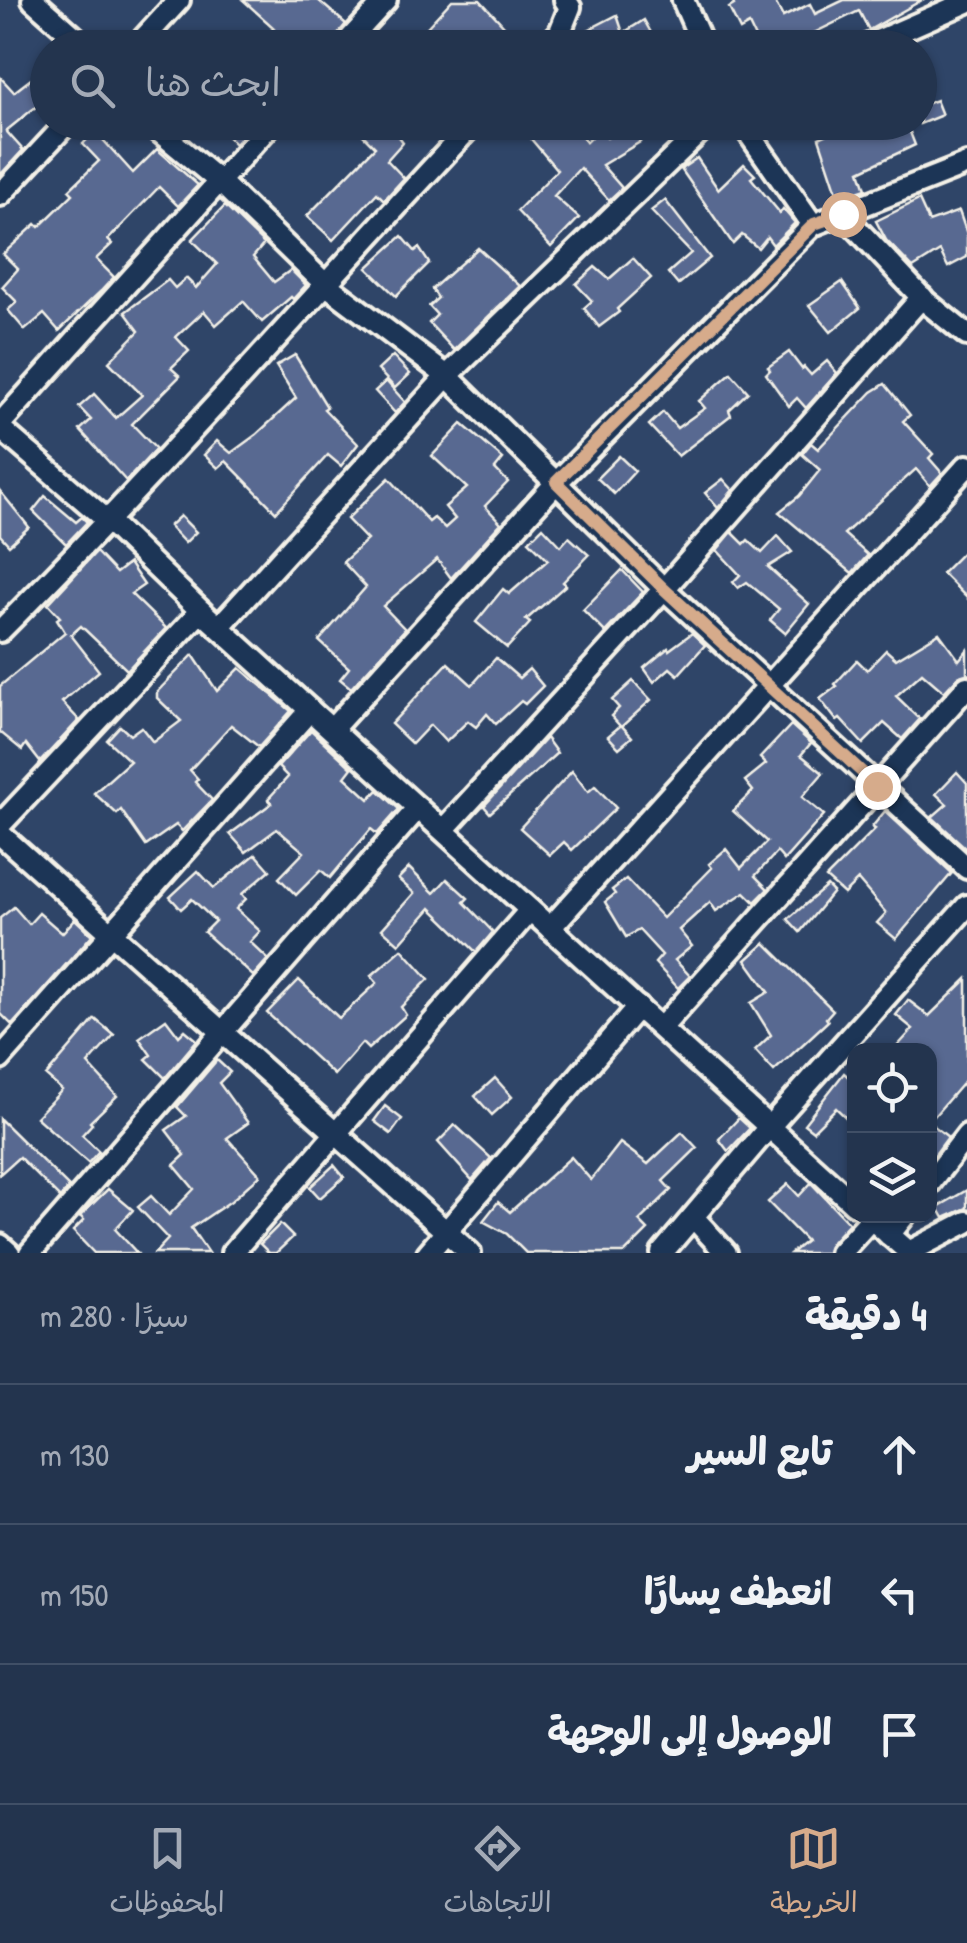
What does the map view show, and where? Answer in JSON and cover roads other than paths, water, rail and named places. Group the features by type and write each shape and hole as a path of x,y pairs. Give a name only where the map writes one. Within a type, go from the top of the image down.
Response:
{"street":[{"path":"33,0 67,30"},
{"path":"152,30 179,0"},
{"path":"358,30 386,0"},
{"path":"561,30 570,7 565,0"},
{"path":"684,0 696,30"},
{"path":"903,30 967,2"},
{"path":"0,194 51,140"},
{"path":"170,140 219,180 324,283 447,376 664,589 967,868"},
{"path":"256,140 0,426 847,1198"},
{"path":"0,631 109,522 459,140"},
{"path":"219,627 447,376 691,140"},
{"path":"754,140 814,224"},
{"path":"332,729 556,482 814,224 967,164"},
{"path":"843,214 922,297 967,335"},
{"path":"444,829 664,589 922,297"},
{"path":"550,928 967,466"},
{"path":"0,824 202,611"},
{"path":"661,1028 967,686"},
{"path":"0,1059 310,710"},
{"path":"30,1253 418,808"},
{"path":"0,834 470,1253"},
{"path":"662,1253 967,906"},
{"path":"232,1253 530,910"},
{"path":"428,1253 638,1008"},
{"path":"937,1174 967,1135"},
{"path":"693,1217 726,1253"},
{"path":"876,1223 909,1253 967,1222"},
{"path":"840,1253 865,1223"},
{"path":"889,1235 898,1223"},
{"path":"0,1244 10,1253"}]}
